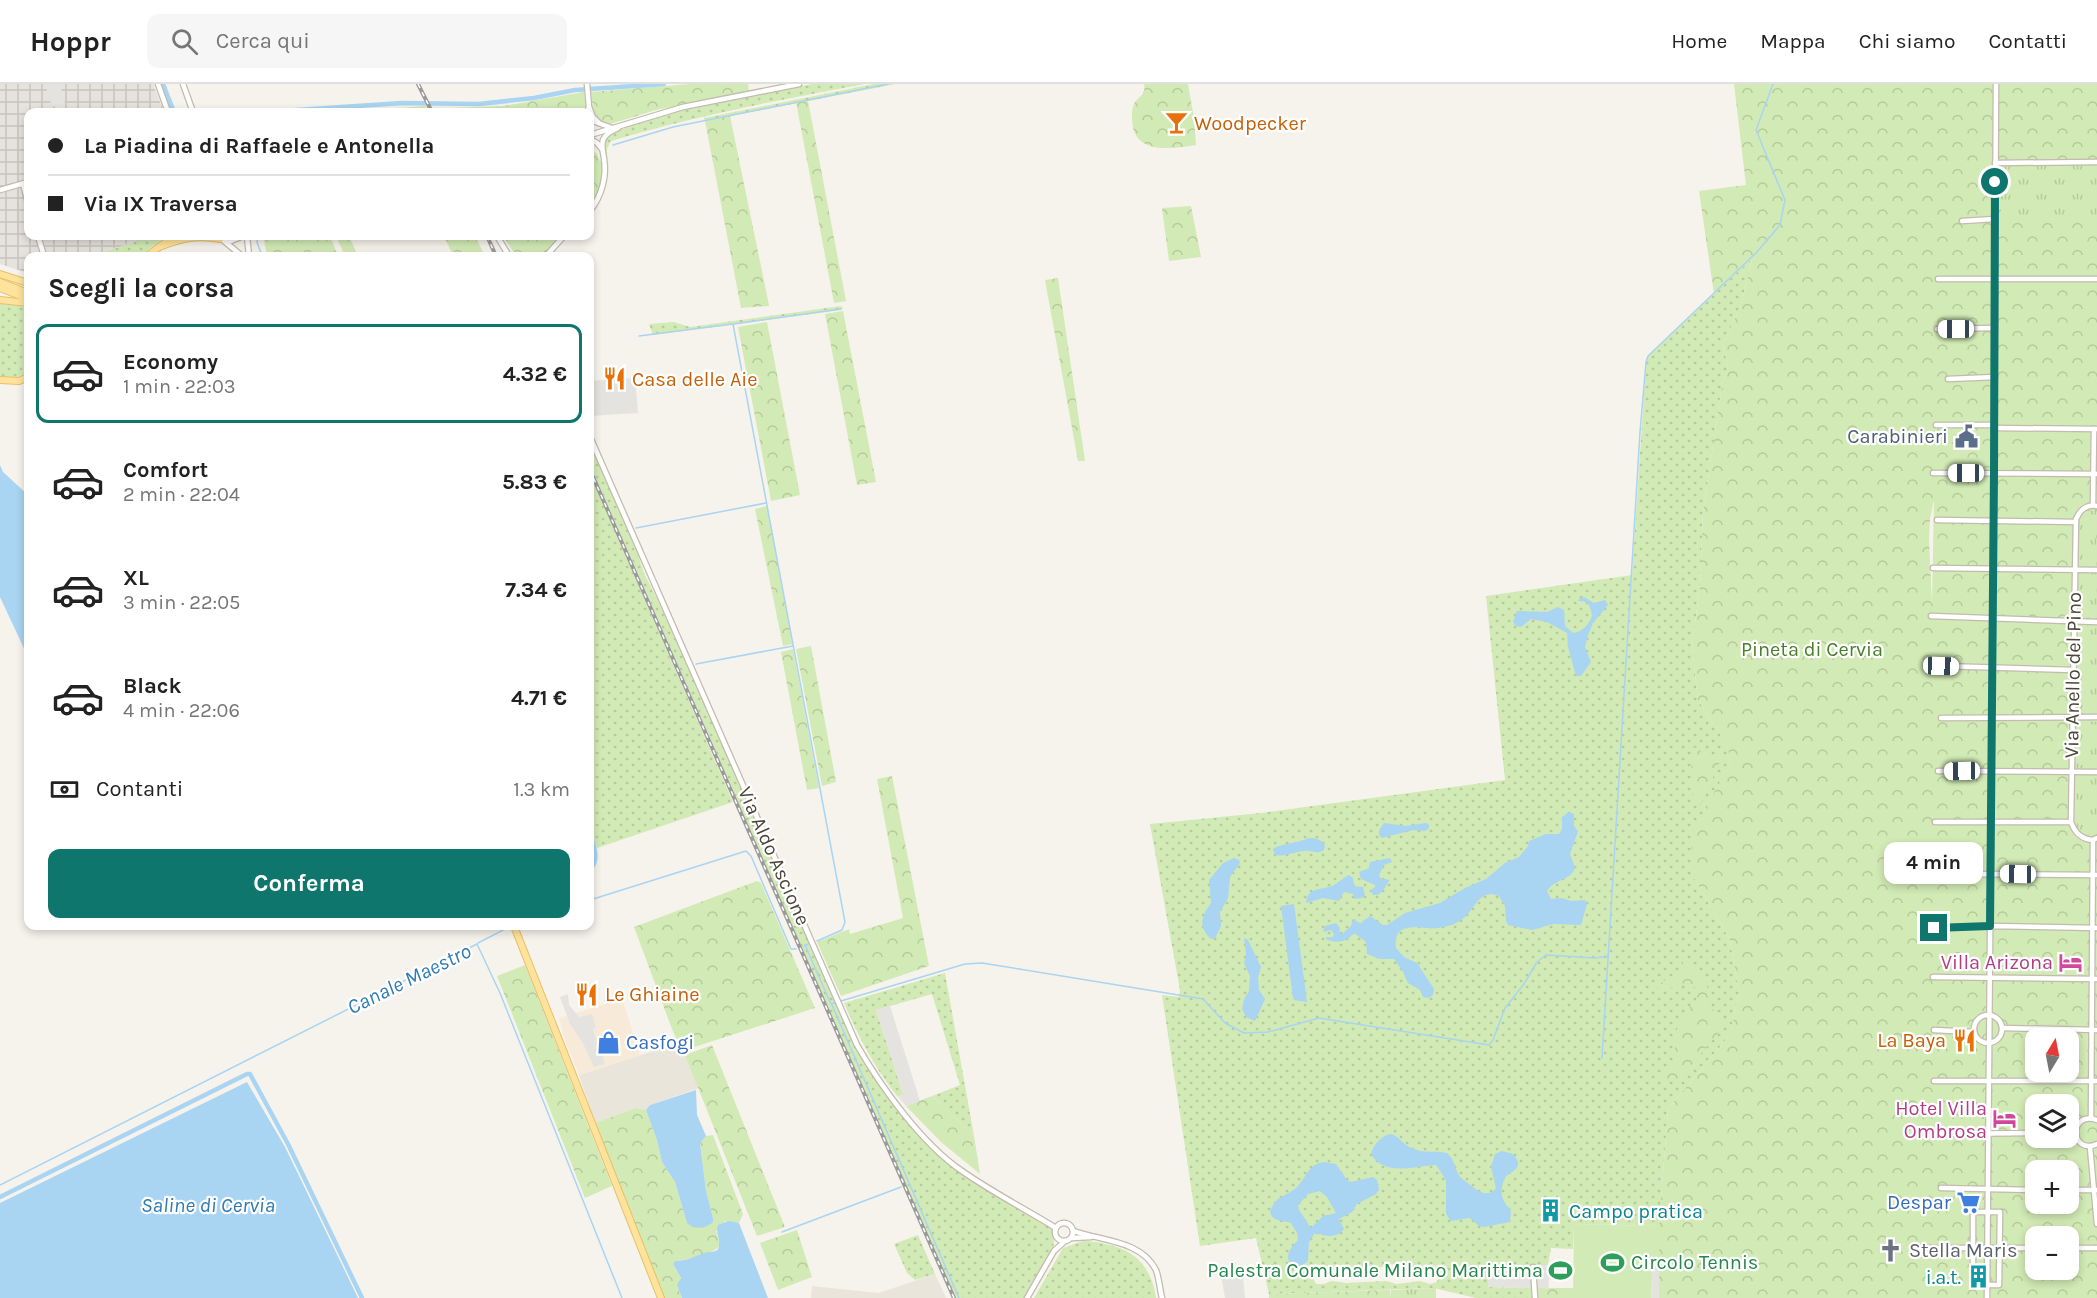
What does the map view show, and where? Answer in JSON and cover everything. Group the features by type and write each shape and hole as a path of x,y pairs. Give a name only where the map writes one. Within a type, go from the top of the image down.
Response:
{"main road":[{"path":"152,252 169,240"},
{"path":"159,247 178,240"},
{"path":"0,274 24,282"},
{"path":"0,282 24,291"},
{"path":"0,288 24,299"},
{"path":"0,300 24,301"},
{"path":"0,380 19,381 24,379"},
{"path":"516,930 661,1298"}],"street":[{"path":"158,84 167,108"},
{"path":"183,84 192,108"},
{"path":"587,84 589,108"},
{"path":"594,135 683,107 799,84"},
{"path":"1987,1298 1996,84"},
{"path":"594,118 599,123"},
{"path":"594,121 612,128"},
{"path":"594,204 601,193 604,181 602,142 606,135 628,123"},
{"path":"594,140 602,149"},
{"path":"1995,163 2097,162"},
{"path":"2,189 24,184"},
{"path":"1962,221 1995,219"},
{"path":"222,240 237,252"},
{"path":"550,252 560,240"},
{"path":"1938,279 2097,279"},
{"path":"1937,329 1995,328"},
{"path":"1948,379 1995,377"},
{"path":"1936,425 2095,429 2095,505 2082,510 2076,522 1937,520"},
{"name":"Via Aldo Ascione","path":"594,445 857,1046 871,1070 891,1099 960,1171 1056,1228"},
{"path":"1933,473 2095,474"},
{"name":"Via Anello del Pino","path":"2071,822 2076,522"},
{"path":"1933,568 2097,570"},
{"path":"1931,616 2097,622"},
{"path":"1941,666 2073,670"},
{"path":"1941,718 2097,717"},
{"path":"1938,771 2097,772"},
{"path":"1935,822 2071,822 2076,833 2082,838 2095,839 2094,979 2090,1030 2094,1081 2091,1118"},
{"path":"1930,876 2095,875"},
{"path":"1934,928 1990,926 2095,928"},
{"path":"1933,977 2094,979"},
{"path":"1989,1014 1997,1017 2003,1028 2000,1037 1989,1043 1979,1040 1974,1032 1977,1019 1989,1014"},
{"path":"2003,1028 2097,1030"},
{"path":"1934,1030 1974,1032"},
{"path":"1934,1081 2094,1081"},
{"path":"2079,1124 2086,1119 2097,1120"},
{"path":"1934,1134 2025,1133"},
{"path":"2079,1141 2081,1144 2095,1145 2097,1224"},
{"path":"1941,1188 2025,1190"},
{"path":"2079,1190 2095,1190"},
{"path":"1973,1212 1988,1212 2000,1212 2000,1285 1973,1285 1973,1212"},
{"name":"Via Aldo Ascione","path":"1036,1216 1050,1222 1060,1223"},
{"path":"1027,1298 1054,1251 1056,1228 1060,1223 1069,1224 1074,1231 1122,1243 1142,1254 1155,1270 1162,1298"},
{"path":"1071,1239 1074,1231"},
{"path":"1057,1237 1065,1241"},
{"path":"1054,1251 1065,1241 1071,1239 1099,1237"},
{"path":"1929,1248 2025,1248"},
{"path":"2079,1248 2097,1248"},
{"path":"1533,1267 1535,1298"}],"shaded area":[{"path":"0,84 153,84 162,108 24,108 24,240 141,240 103,252 24,252 24,272 0,264"},
{"path":"45,84 60,84 65,104 52,107"},
{"path":"635,378 638,413 594,416 594,381"},
{"path":"568,994 569,1005 579,1017 592,1014 596,1028 593,1029 594,1033 605,1064 594,1067 583,1043 570,1024 560,997"},
{"path":"622,999 640,1055 579,1075 559,1018"},
{"path":"890,1006 920,1101 906,1106 898,1097 903,1094 876,1010"},
{"path":"678,1043 688,1060 699,1088 650,1105 646,1110 636,1108 595,1123 579,1075"},
{"path":"1653,1259 1659,1259 1659,1298 1651,1298"},
{"path":"1531,1265 1531,1288 1488,1287 1488,1266"},
{"path":"1536,1265 1548,1265 1549,1289 1537,1288"},
{"path":"1242,1266 1245,1298 1225,1298 1220,1269"},
{"path":"935,1274 946,1298 811,1298 812,1286 879,1293"}],"green space":[{"path":"690,84 748,84 749,92 656,110 607,125 594,116 591,92"},
{"path":"812,84 865,84 737,109 642,132 611,141 607,149 607,158 604,144 607,136 637,123 680,111"},
{"path":"874,84 896,84 705,121 704,118"},
{"path":"1144,84 1188,84 1196,145 1159,148 1150,146 1137,137 1133,128 1132,109 1143,93"},
{"name":"Pineta di Cervia","path":"1734,84 2097,84 2097,1298 1659,1298 1659,1226 1668,1109 1730,1035 1739,993 1730,940 1694,878 1691,836 1730,763 1728,749 1721,735 1698,700 1692,647 1700,585 1703,512 1722,385 1728,367 1723,345 1741,305 1752,259 1714,294 1699,191 1746,185","holes":["1934,500 1932,606 1929,539"]},
{"path":"584,92 586,108 448,108 503,106"},
{"path":"808,101 846,301 834,303 796,102"},
{"path":"426,106 427,108 401,108"},
{"path":"730,116 769,306 741,308 705,121"},
{"path":"594,152 600,161 602,160 602,173 594,201"},
{"path":"2001,165 2097,165 2097,222 2001,219"},
{"path":"1191,206 1201,257 1169,261 1162,208"},
{"path":"141,240 161,240 145,252 103,252"},
{"path":"264,240 332,240 336,252 266,252"},
{"path":"338,240 351,240 356,252 343,252"},
{"path":"446,240 477,240 483,252 451,252"},
{"path":"506,240 557,240 547,252 513,252"},
{"path":"1752,258 1741,305 1723,345 1728,367 1722,385 1703,512 1700,585 1692,647 1698,700 1721,735 1728,749 1730,763 1694,878 1730,940 1739,993 1730,1035 1668,1109 1659,1226 1574,1224 1573,1249 1551,1248 1548,1265 1488,1266 1488,1287 1531,1288 1533,1298 1476,1298 1433,1288 1269,1294 1256,1238 1200,1246 1162,995 1179,997 1180,990 1150,824 1261,813 1505,780 1486,596 1632,575 1648,356","holes":["1399,1263 1420,1270 1433,1270 1439,1276 1437,1282 1430,1284 1420,1281 1396,1284 1386,1281 1346,1283 1332,1281 1316,1284 1310,1267 1315,1264 1328,1267 1333,1275 1338,1276 1348,1266 1364,1271"]},
{"path":"1058,278 1085,461 1078,461 1045,280"},
{"path":"7,303 24,307 24,374 14,378 0,376 0,304"},
{"path":"841,306 843,308 841,310 653,335 649,324 674,322 690,327"},
{"path":"843,311 876,482 857,485 825,314"},
{"path":"767,322 800,495 771,501 738,327"},
{"path":"594,453 644,573 778,871 796,918 849,1032 866,1063 885,1093 932,1148 972,1180 1048,1225 1052,1230 1053,1248 1024,1298 956,1298 594,474"},
{"path":"594,483 733,802 597,848 594,839"},
{"path":"767,506 793,644 783,646 755,509"},
{"path":"2096,509 2097,618 2077,617 2079,521 2085,512"},
{"path":"2076,624 2097,624 2097,714 2077,713"},
{"path":"811,646 836,782 822,786 796,649"},
{"path":"793,649 819,788 807,790 781,652"},
{"path":"2076,721 2097,722 2097,769 2075,768"},
{"path":"1695,747 1709,757 1723,755 1701,804 1697,806 1691,786"},
{"path":"2073,774 2097,775 2097,834 2085,835 2075,823 2072,807"},
{"path":"892,776 929,966 841,996 817,942 849,929 850,934 903,918 877,779"},
{"path":"757,881 761,883 815,1008 682,1051 634,927"},
{"path":"1683,957 1690,959 1707,986 1710,1005 1723,1027 1681,1078 1665,1083 1662,1077 1673,1065 1681,1015 1696,1002 1697,991 1693,985 1681,983 1662,992 1657,986 1683,968"},
{"path":"525,965 612,1186 585,1198 497,976"},
{"path":"945,973 974,1136 932,1096 960,1085 932,994 876,1010 903,1094 898,1097 868,1052 844,1003"},
{"path":"712,1045 785,1227 757,1236 685,1055"},
{"path":"932,1096 974,1136 980,1174 941,1142 906,1106"},
{"path":"636,1108 646,1110 662,1162 675,1182 687,1223 713,1218 706,1191 700,1143 706,1136 713,1135 743,1214 739,1223 725,1221 716,1231 719,1246 713,1251 675,1261 673,1264 681,1279 677,1285 682,1298 664,1298 595,1123"},
{"path":"1909,1194 1929,1194 1929,1222 1909,1222"},
{"name":"Circolo Tennis","path":"1574,1224 1659,1226 1659,1259 1653,1259 1651,1298 1573,1298"},
{"path":"797,1230 812,1277 778,1290 760,1243"},
{"path":"918,1235 935,1274 915,1280 907,1273 894,1244"},
{"path":"1083,1241 1110,1245 1132,1254 1148,1272 1156,1298 1034,1298 1063,1248"},
{"path":"1436,1288 1436,1298 1391,1298 1391,1290"},
{"path":"1537,1288 1573,1288 1573,1298 1537,1298"},
{"path":"1390,1290 1391,1298 1269,1298 1269,1294"}],"water":[{"path":"0,465 3,472 24,491 24,648 0,597"},
{"path":"1584,597 1594,603 1605,600 1608,605 1593,623 1588,635 1585,647 1591,662 1581,676 1576,676 1568,647 1567,633 1547,622 1531,619 1521,627 1516,626 1513,622 1517,611 1547,612 1558,607 1564,610 1565,626 1573,633 1580,631 1592,616 1588,604 1578,601"},
{"path":"1569,812 1574,814 1574,826 1578,831 1570,854 1575,868 1570,875 1547,891 1551,899 1585,900 1587,904 1581,925 1553,924 1532,930 1508,925 1505,906 1499,896 1491,894 1481,898 1463,919 1446,927 1405,929 1397,935 1396,948 1404,957 1417,963 1434,989 1433,995 1429,998 1423,997 1420,990 1408,983 1394,959 1380,959 1367,954 1366,942 1354,933 1341,941 1326,939 1326,937 1333,937 1334,934 1331,930 1323,932 1325,926 1336,923 1340,928 1339,933 1342,934 1351,926 1353,919 1361,923 1370,916 1383,925 1387,925 1405,913 1440,903 1486,879 1505,863 1519,857 1528,846 1529,841 1546,834 1559,834 1562,829 1562,817"},
{"path":"1384,823 1406,826 1426,823 1429,828 1425,831 1413,830 1382,838 1379,830"},
{"path":"1309,838 1320,840 1325,846 1324,850 1275,855 1273,849 1276,847"},
{"path":"594,839 598,856 594,867"},
{"path":"1234,858 1240,863 1230,877 1228,898 1220,912 1221,926 1215,938 1211,939 1204,930 1202,921 1211,903 1209,880 1223,863"},
{"path":"1390,858 1392,862 1384,865 1379,875 1380,878 1390,880 1382,892 1373,895 1371,890 1375,885 1361,879 1359,872 1369,868 1370,862"},
{"path":"1349,875 1353,878 1354,886 1363,887 1365,895 1362,898 1354,899 1353,894 1344,892 1339,901 1323,898 1306,903 1309,894 1315,890 1332,886"},
{"path":"1294,904 1307,1002 1293,998 1281,906"},
{"path":"1244,938 1248,940 1261,967 1258,978 1259,990 1265,999 1255,1021 1246,1017 1242,1009 1249,991 1250,976 1244,963 1246,955"},
{"name":"Saline di Cervia","path":"247,1082 285,1147 358,1298 0,1298 0,1203"},
{"path":"696,1090 697,1115 706,1136 700,1143 706,1191 713,1218 713,1222 700,1228 687,1223 675,1182 662,1162 646,1110 650,1105"},
{"path":"1391,1134 1416,1150 1447,1153 1452,1158 1461,1178 1483,1193 1490,1193 1496,1188 1491,1167 1495,1154 1502,1151 1513,1154 1518,1162 1517,1168 1506,1176 1502,1185 1503,1198 1511,1210 1510,1222 1484,1227 1479,1226 1470,1218 1450,1221 1446,1213 1446,1180 1436,1165 1392,1168 1384,1166 1371,1154 1378,1141"},
{"path":"1319,1163 1336,1164 1351,1182 1373,1177 1377,1180 1379,1190 1357,1204 1352,1212 1339,1219 1344,1229 1341,1232 1331,1236 1315,1233 1309,1242 1308,1261 1297,1267 1290,1264 1288,1257 1298,1240 1297,1233 1291,1223 1276,1219 1270,1212 1278,1199 1297,1187 1311,1168","holes":["1320,1191 1327,1197 1336,1213 1323,1216 1311,1228 1298,1205 1308,1194"]},
{"path":"728,1221 739,1223 768,1298 682,1298 677,1285 681,1278 673,1264 675,1261 687,1260 717,1250 719,1248 718,1225"}],"waterway":[{"path":"163,84 172,108"},
{"path":"327,108 402,103 479,104 534,98 575,90 664,84"},
{"path":"613,145 673,127 888,84"},
{"path":"1602,1058 1646,362 1648,356 1756,253 1780,225 1785,200 1756,130 1773,84"},
{"path":"257,240 261,252"},
{"path":"734,324 841,309"},
{"path":"639,336 733,324 845,922 842,930 817,941"},
{"path":"636,528 766,503"},
{"path":"696,664 793,646"},
{"path":"594,899 746,851 751,856 791,949 796,949"},
{"path":"478,943 503,930"},
{"name":"Canale Maestro","path":"0,1185 477,944 500,993 622,1298"},
{"path":"804,946 808,944"},
{"path":"805,945 831,1004 965,964 982,963 1203,999 1225,1023 1244,1033 1268,1032 1319,1018 1489,1045 1505,1008 1524,984 1537,962 1546,955 1595,958 1608,956"},
{"path":"832,1005 959,1298"},
{"path":"0,1197 250,1074 288,1144 362,1298"},
{"path":"782,1232 901,1187"}],"railway":[{"path":"418,84 430,108"},
{"path":"489,240 494,252"},
{"path":"594,479 954,1298"}],"place":[{"name":"Woodpecker","path":"1176,123"},
{"name":"Casa delle Aie","path":"614,379"},
{"name":"Carabinieri","path":"1966,436"},
{"name":"Villa Arizona","path":"2071,962"},
{"name":"Le Ghiaine","path":"587,994"},
{"name":"La Baya","path":"1964,1040"},
{"name":"Casfogi","path":"608,1042"},
{"name":"Hotel Villa Ombrosa","path":"2005,1119"},
{"name":"Despar","path":"1969,1202"},
{"name":"Campo pratica","path":"1551,1211"},
{"name":"Stella Maris","path":"1891,1250"},
{"name":"Circolo Tennis","path":"1613,1262"},
{"name":"Palestra Comunale Milano Marittima","path":"1561,1270"},
{"name":"i.a.t.","path":"1979,1277"}],"route":[{"path":"1934,928 1990,926 1995,182"}]}
